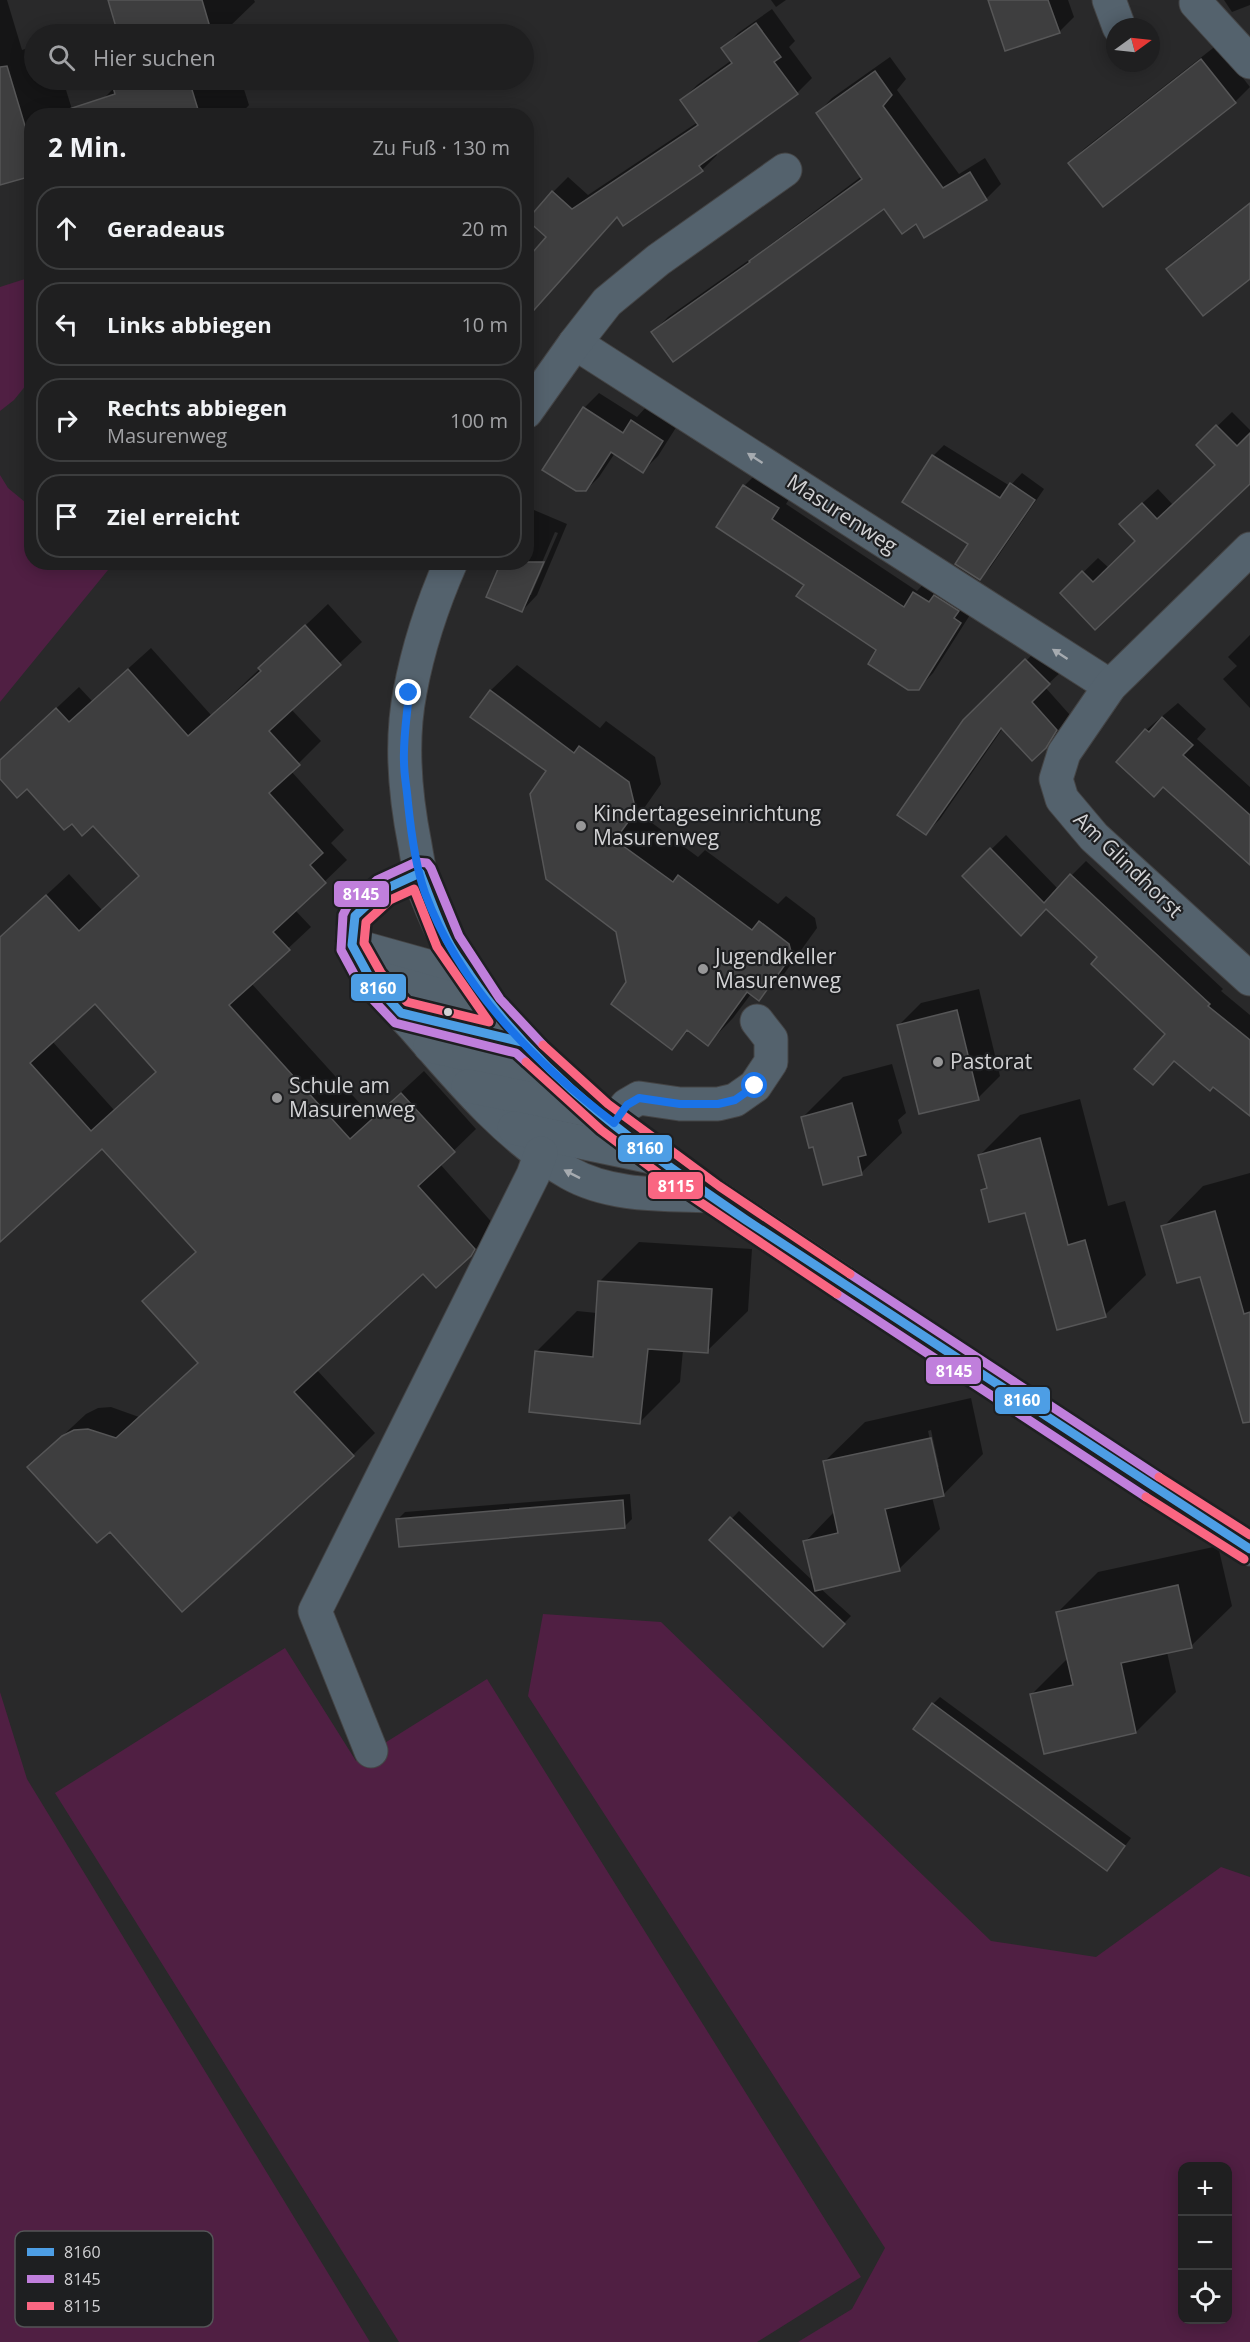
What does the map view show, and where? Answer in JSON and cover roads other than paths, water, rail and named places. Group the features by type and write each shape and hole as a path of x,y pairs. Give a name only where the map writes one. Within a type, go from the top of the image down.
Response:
{"street":[{"path":"1108,0 1115,18"},
{"path":"1197,3 1250,62"},
{"path":"534,401 607,302 658,260 785,170"},
{"name":"Masurenweg","path":"575,343 1110,686"},
{"name":"Am Glindhorst","path":"1250,549 1110,686 1064,753 1056,779 1062,799 1094,837 1250,979"},
{"path":"448,570 423,640 409,693 404,761 410,819 425,892 444,936 493,1010 555,1074 660,1159 712,1196 1062,1428 1250,1549"},
{"path":"420,873 383,890 356,916 352,945 368,975 430,1046 504,1125 569,1174 597,1185 628,1192 712,1196"},
{"path":"352,945 470,978"},
{"path":"368,975 493,1010"},
{"path":"401,1013 522,1042"},
{"path":"468,1086 607,1118 639,1098 680,1104 718,1104 735,1100 755,1086 771,1062 771,1039 757,1021"},
{"path":"430,1046 555,1074"},
{"path":"504,1125 660,1159"},
{"path":"371,1751 315,1611 522,1197 541,1153"}],"place":[{"name":"Kindertageseinrichtung Masurenweg","path":"581,826"},
{"name":"Jugendkeller Masurenweg","path":"703,969"},
{"name":"Pastorat","path":"938,1062"},
{"name":"Schule am Masurenweg","path":"277,1098"}]}
